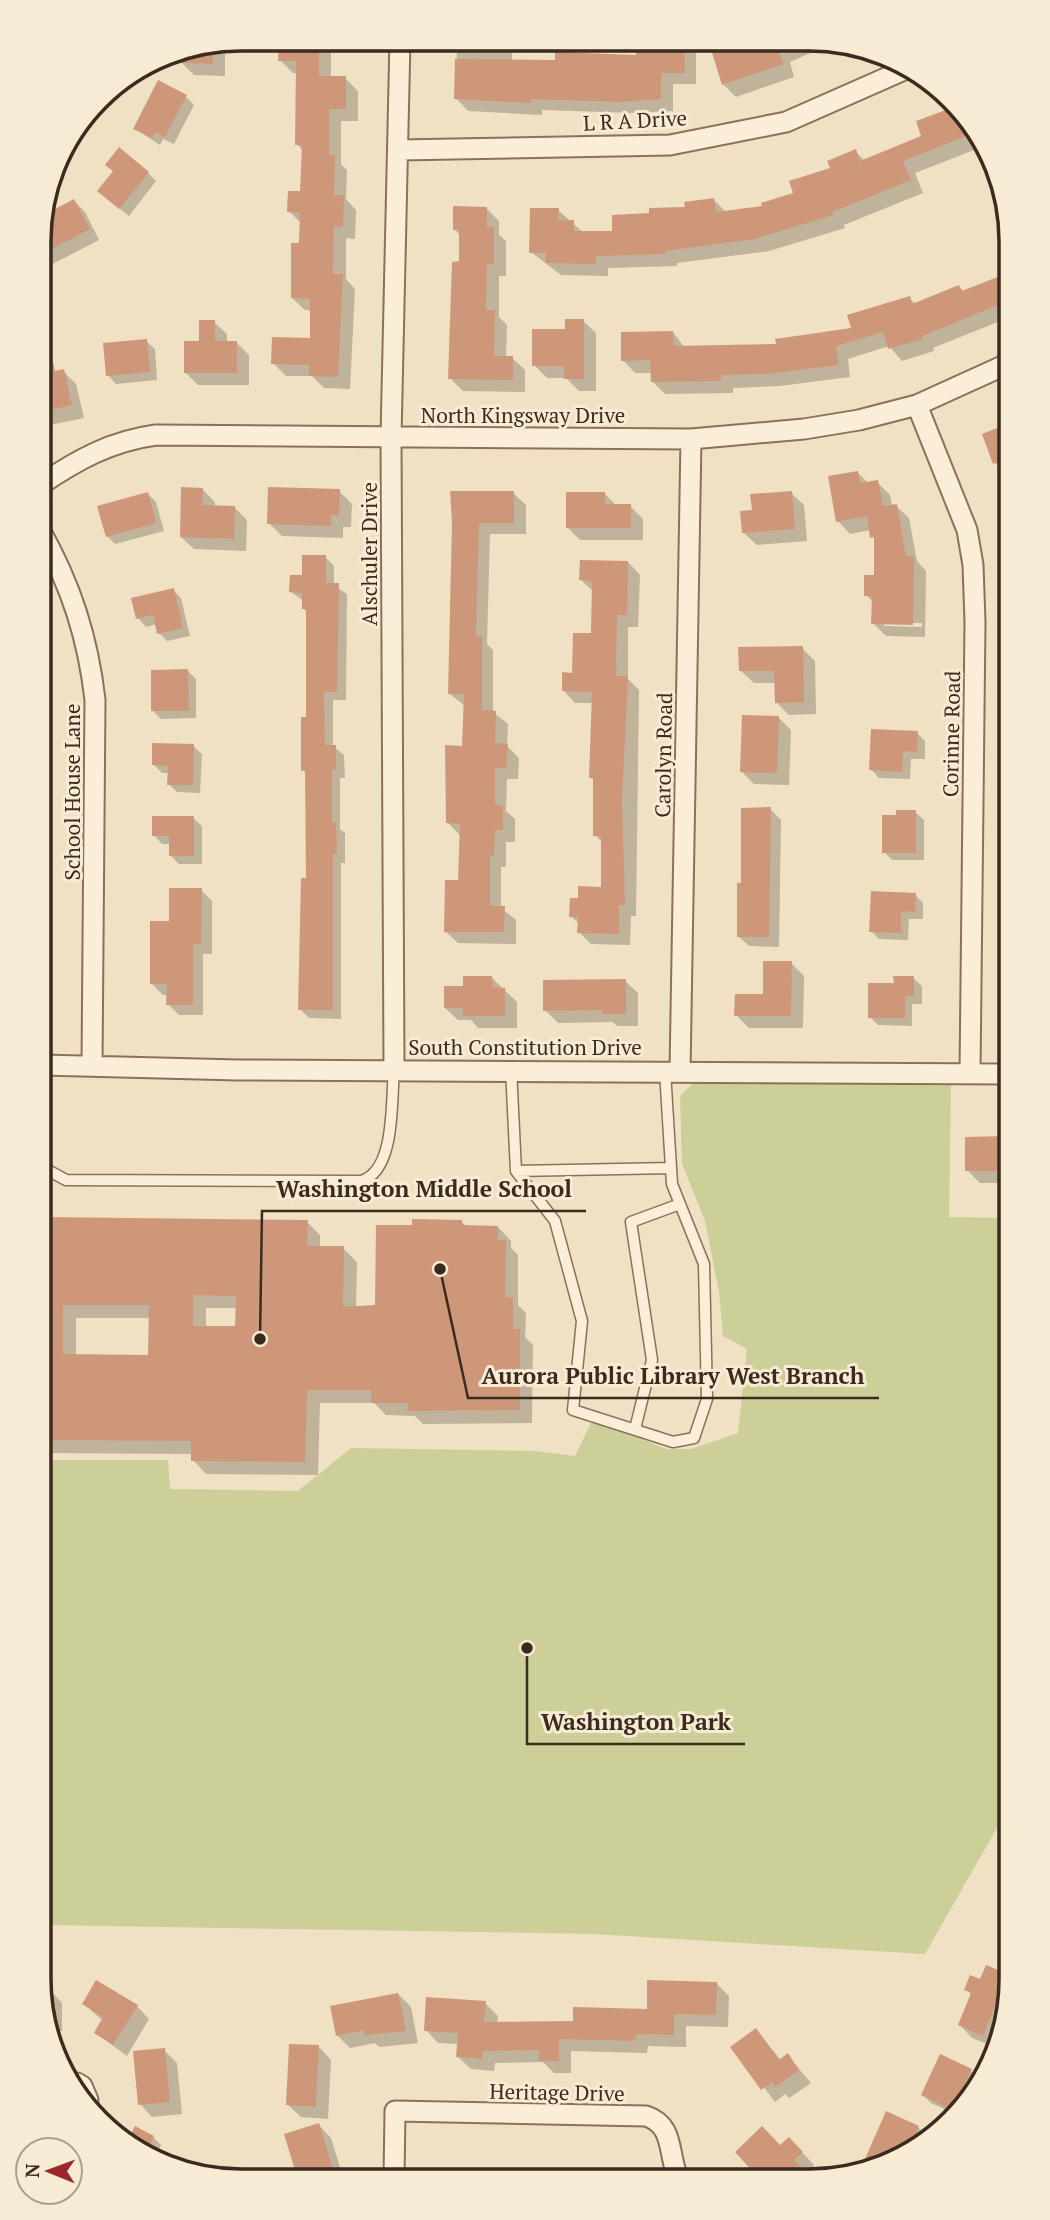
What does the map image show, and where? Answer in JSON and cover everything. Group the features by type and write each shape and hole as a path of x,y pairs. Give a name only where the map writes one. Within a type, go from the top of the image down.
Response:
{"street":[{"name":"Alschuler Drive","path":"394,1069 391,437 400,51"},
{"name":"L R A Drive","path":"399,150 670,145 786,122 898,73"},
{"name":"North Kingsway Drive","path":"51,477 79,458 138,438 176,434 691,439 804,429 859,420 917,405 999,368"},
{"name":"Corinne Road","path":"917,405 967,530 973,565 975,622 970,1073"},
{"name":"Carolyn Road","path":"673,1071 691,439"},
{"name":"School House Lane","path":"51,553 77,609 90,661 95,700 92,1065"},
{"name":"South Constitution Drive","path":"51,1065 999,1074"},
{"name":"Heritage Drive","path":"394,2169 395,2112 646,2116 661,2123 668,2132 676,2169"}],"lane":[{"path":"51,1172 66,1180 342,1184 361,1181 371,1178 381,1168 386,1155 394,1069"},
{"path":"511,1069 516,1171 555,1221 582,1321 573,1410 673,1442 694,1437 707,1399 704,1264 672,1184 673,1071"},
{"path":"516,1171 671,1168"},
{"path":"635,1429 652,1360 631,1222 680,1204"}],"green space":[{"path":"695,1081 951,1084 949,1217 999,1218 999,1824 925,1954 594,1934 51,1925 51,1460 168,1460 170,1489 298,1491 351,1448 535,1451 575,1456 593,1419 666,1449 691,1449 738,1433 747,1349 723,1336 719,1292 705,1221 682,1164 680,1096"}],"building":[{"path":"278,51 319,51 319,76 346,76 346,109 329,109 329,155 335,155 334,195 344,195 343,227 334,226 333,274 343,274 338,377 309,376 309,365 271,364 272,337 310,338 310,299 291,298 291,243 299,243 300,213 287,212 288,191 300,191 302,145 295,145 296,61 278,61"},
{"path":"636,51 684,51 685,73 661,73 661,99 620,102 531,99 531,103 454,99 455,59 555,60 555,52 636,55"},
{"path":"712,51 779,51 783,64 722,85"},
{"path":"213,53 213,64 175,63"},
{"path":"158,80 187,95 165,137 155,132 152,138 133,129"},
{"path":"947,110 967,135 903,161 911,180 832,212 833,215 755,239 665,251 665,254 596,256 596,264 546,263 546,253 529,253 530,208 559,208 558,220 574,220 574,231 612,231 612,215 649,213 649,208 685,207 684,202 714,198 716,212 762,206 761,203 793,193 789,181 830,168 827,161 856,149 860,161 921,136 916,121"},
{"path":"119,147 149,172 119,209 97,191 113,171 105,165"},
{"path":"74,199 90,229 51,249 53,210"},
{"path":"453,206 487,207 487,227 494,227 494,264 487,264 486,310 495,310 494,356 513,356 513,380 448,379 452,262 459,261 459,230 453,230"},
{"path":"999,276 999,304 922,336 923,339 888,349 883,332 836,346 839,365 766,374 721,375 721,381 651,382 650,360 621,361 621,332 673,331 674,346 776,344 775,339 851,328 847,315 910,296 912,304 959,285 962,291"},
{"path":"565,319 584,319 584,379 564,379 564,366 532,366 532,329 565,329"},
{"path":"199,320 215,320 215,341 237,341 237,373 184,373 184,341 199,341"},
{"path":"147,339 150,372 106,376 103,343"},
{"path":"51,353 55,371 64,369 72,405 51,410"},
{"path":"999,427 999,462 993,464 982,434"},
{"path":"858,471 860,483 878,480 883,506 897,504 906,556 914,556 913,625 871,624 872,596 864,596 864,575 874,575 874,537 870,538 867,516 836,522 828,476"},
{"path":"181,487 203,488 202,505 235,506 234,539 180,537"},
{"path":"268,487 340,489 339,515 331,515 331,526 267,524"},
{"path":"450,491 514,491 514,523 479,523 476,636 482,636 482,710 496,711 495,743 508,744 506,768 495,768 495,805 503,806 503,830 495,830 494,856 490,856 490,906 505,906 504,932 444,932 445,880 458,880 460,824 446,823 445,745 462,746 464,694 448,694 452,523"},
{"path":"792,491 795,529 742,533 740,511 752,510 750,494"},
{"path":"148,492 156,523 106,537 97,506"},
{"path":"566,492 605,492 605,504 631,504 631,528 566,528"},
{"path":"302,555 326,555 326,583 339,583 337,692 324,692 325,745 336,745 336,770 332,770 332,822 336,822 337,854 333,854 333,1010 298,1010 301,878 306,878 305,770 301,771 301,717 306,717 306,609 302,609 302,593 289,592 290,575 302,575"},
{"path":"580,560 628,561 627,615 617,615 616,676 628,676 622,800 625,905 619,905 619,934 577,933 578,917 569,917 570,898 578,898 578,886 601,887 601,836 593,836 593,778 589,778 592,692 562,691 562,672 572,673 573,633 591,633 592,581 579,580"},
{"path":"174,588 183,628 157,634 153,615 136,619 131,598"},
{"path":"803,646 804,702 775,703 774,671 739,671 738,647"},
{"path":"188,669 189,711 151,711 151,670"},
{"path":"742,715 779,716 777,773 740,772"},
{"path":"871,729 918,731 917,752 903,751 902,772 869,770"},
{"path":"152,743 194,744 193,785 167,785 168,766 152,765"},
{"path":"771,807 769,937 737,937 737,883 741,883 741,808"},
{"path":"896,810 916,810 916,853 882,853 882,815 896,815"},
{"path":"152,816 194,816 194,856 169,856 169,836 152,836"},
{"path":"169,888 202,888 201,944 193,944 193,1005 166,1005 167,984 150,984 150,921 169,921"},
{"path":"871,891 916,893 915,912 901,911 901,933 869,932"},
{"path":"763,961 792,961 791,1016 734,1016 735,994 763,994"},
{"path":"463,976 492,976 493,987 505,988 505,1016 463,1016 463,1008 444,1008 444,986 463,986"},
{"path":"893,976 914,976 914,996 905,996 905,1018 868,1018 868,983 894,983"},
{"path":"626,979 626,1014 602,1014 602,1010 543,1011 543,980"},
{"path":"999,1136 999,1171 965,1171 965,1137"},
{"path":"51,1217 308,1220 307,1246 344,1246 343,1307 375,1305 376,1225 412,1225 412,1219 462,1220 462,1225 498,1226 498,1240 506,1240 505,1297 513,1298 513,1329 520,1329 520,1410 408,1411 408,1403 371,1403 371,1390 307,1390 305,1462 191,1461 191,1441 51,1440","holes":["193,1295 236,1296 235,1326 193,1326","63,1305 149,1305 148,1355 63,1354"]},
{"path":"986,1965 999,1970 999,1997 983,2036 958,2025 971,1993 964,1990 970,1975 980,1979"},
{"path":"96,1980 138,2005 113,2045 94,2033 103,2017 82,2004"},
{"path":"647,1980 717,1982 716,2015 674,2014 674,2035 636,2034 635,2041 559,2039 559,2061 539,2061 539,2050 483,2051 482,2059 456,2057 458,2033 424,2031 426,1997 486,2001 484,2022 573,2021 573,2007 647,2009"},
{"path":"398,1993 406,2031 365,2035 364,2030 336,2036 330,2006"},
{"path":"756,2028 779,2060 788,2053 799,2070 775,2087 772,2082 761,2090 730,2047"},
{"path":"289,2044 319,2045 316,2107 286,2105"},
{"path":"165,2048 170,2102 138,2105 133,2051"},
{"path":"940,2054 972,2069 959,2096 949,2108 921,2095"},
{"path":"886,2111 919,2126 915,2137 893,2150 864,2161"},
{"path":"319,2123 333,2169 295,2169 284,2134"},
{"path":"135,2126 154,2136 150,2146 131,2134"},
{"path":"762,2126 780,2145 789,2137 803,2152 794,2160 802,2169 751,2169 735,2152"}],"place":[{"name":"Aurora Public Library West Branch","path":"440,1269"},
{"name":"Washington Middle School","path":"260,1339"},
{"name":"Washington Park","path":"527,1648"}]}
